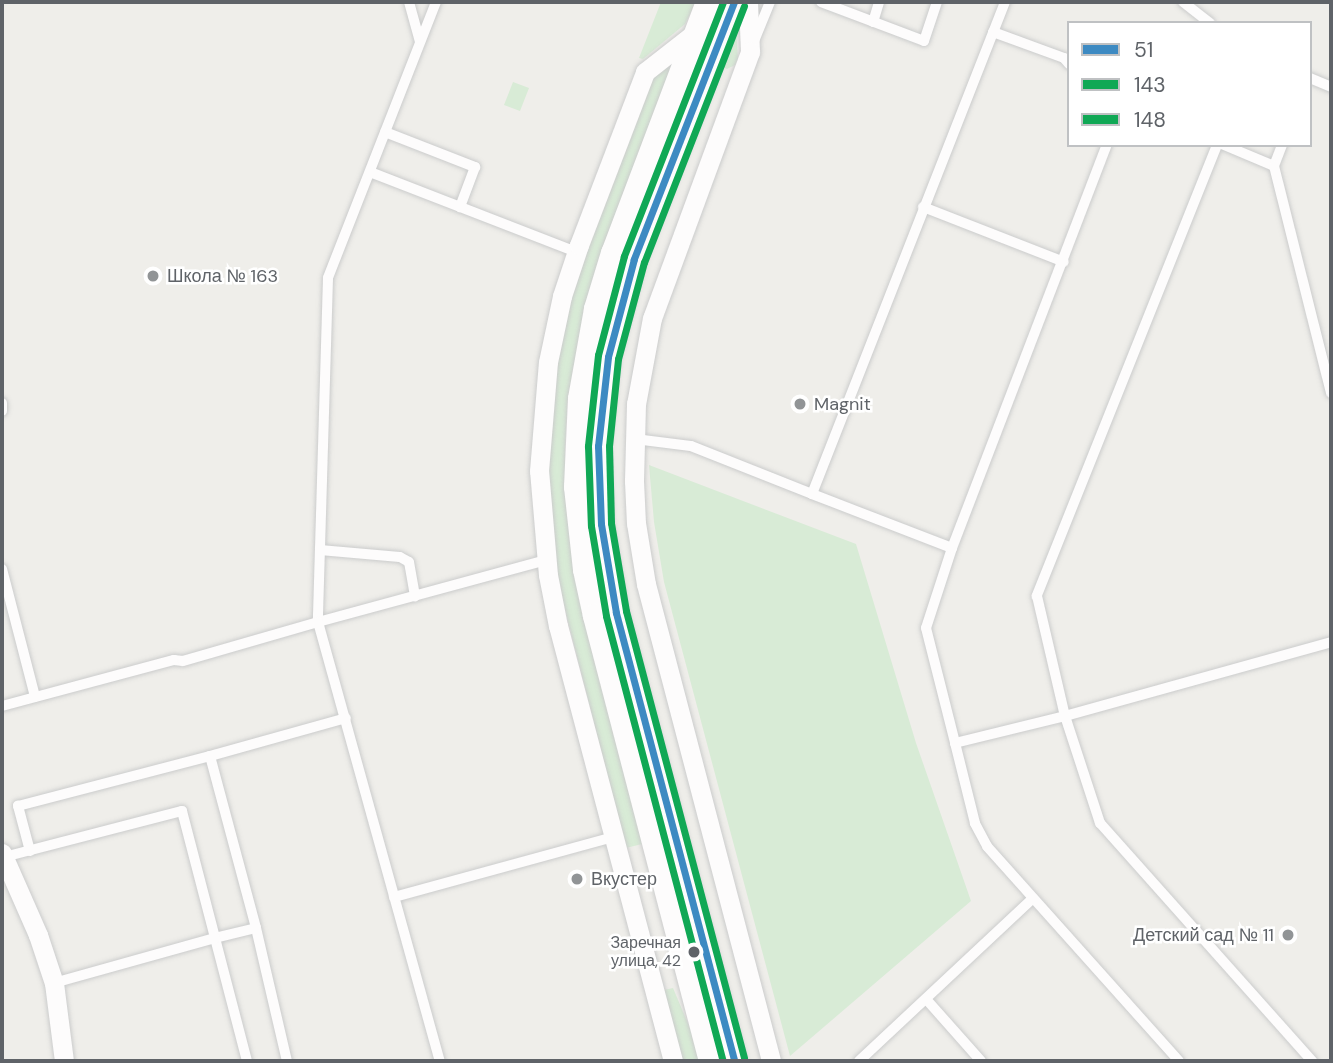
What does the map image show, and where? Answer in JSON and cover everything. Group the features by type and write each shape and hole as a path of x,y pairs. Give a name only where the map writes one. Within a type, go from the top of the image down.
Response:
{"street":[{"path":"708,2 622,227 596,309 580,399 576,487 585,570 595,616 711,1061"},
{"path":"734,2 662,184 617,314 602,400 598,460 601,523 615,612 734,1061"},
{"path":"748,2 750,51 652,318 636,404 634,439 636,523 646,584 771,1061"},
{"path":"673,1061 558,626 546,559 539,471 541,417 562,296 576,252 645,72 696,32"},
{"path":"3,855 38,935 54,983 64,1061"}],"lane":[{"path":"409,2 421,42"},
{"path":"436,2 328,278 318,622 439,1061"},
{"path":"750,51 770,2"},
{"path":"821,2 924,41 937,2"},
{"path":"873,22 879,2"},
{"path":"812,494 1004,2"},
{"path":"1186,3 1208,21"},
{"path":"993,32 1064,58 1067,62"},
{"path":"1312,79 1331,87"},
{"path":"385,132 475,167 460,207"},
{"path":"1106,147 952,548 926,628 980,835 1179,1061"},
{"path":"1216,147 1037,596 1065,716 1100,823 1311,1061"},
{"path":"1229,147 1274,166"},
{"path":"1281,147 1274,166 1331,393"},
{"path":"370,172 576,252"},
{"path":"923,207 1064,262"},
{"path":"2,403 2,411"},
{"path":"634,439 691,446 952,548"},
{"path":"320,550 400,557 409,562 415,596"},
{"path":"2,706 174,660 183,661 546,559"},
{"path":"2,569 35,697"},
{"path":"955,743 1065,716 1331,642"},
{"path":"30,851 18,806 346,718"},
{"path":"210,756 257,928 287,1061"},
{"path":"3,855 30,851 182,811 247,1061"},
{"path":"394,897 614,837"},
{"path":"859,1061 1034,898"},
{"path":"54,983 257,928"},
{"path":"926,999 981,1061"}],"green space":[{"path":"661,2 696,2 685,24 643,59 639,58"},
{"path":"736,29 738,59 735,65 727,69 720,66"},
{"path":"670,62 673,63 586,306 568,397 565,447 565,487 642,844 626,848 556,574 548,487 551,396 567,303 649,81"},
{"path":"513,82 529,88 520,111 504,105"},
{"path":"649,465 856,544 916,743 971,901 790,1056 664,582 654,522"},
{"path":"673,988 692,1033 700,1061 683,1061 664,990"}],"transit line":[{"name":"143","path":"723,2 624,256 598,355 588,446 591,526 606,616 723,1061"},
{"name":"51","path":"734,2 634,259 608,357 598,446 601,524 616,613 734,1061"},
{"name":"148","path":"744,6 644,262 618,359 609,446 611,523 626,611 744,1058"}],"place":[{"name":"Школа № 163","path":"153,276"},
{"name":"Magnit","path":"800,404"},
{"name":"Вкустер","path":"577,879"},
{"name":"Детский сад № 11","path":"1288,935"},
{"name":"Заречная улица, 42","path":"694,952"}]}
